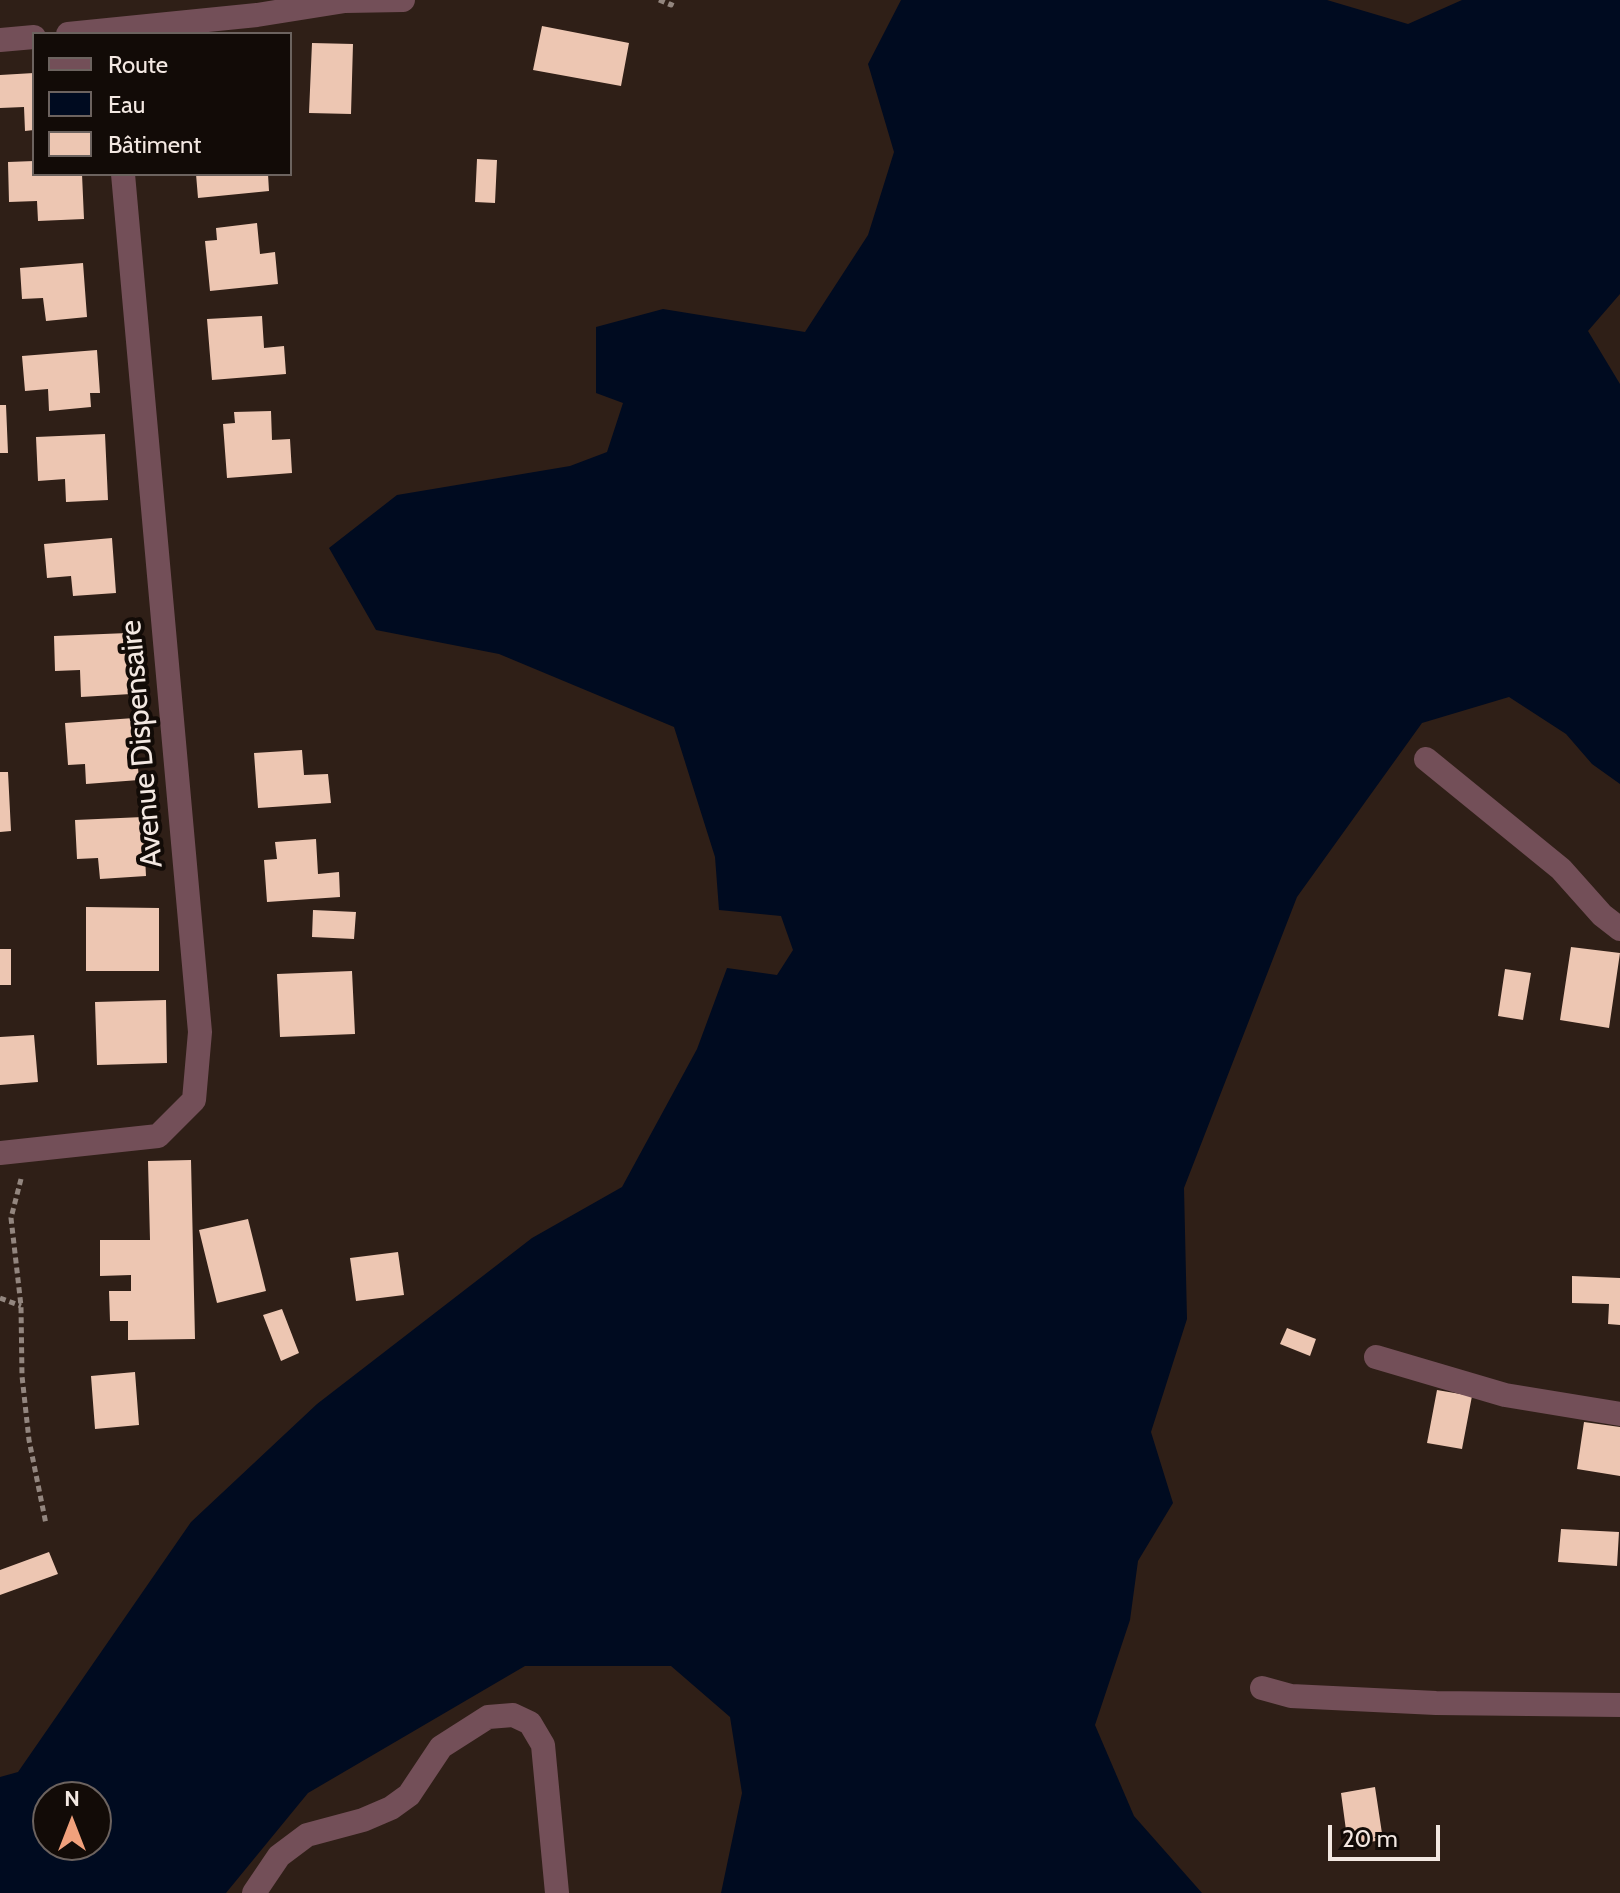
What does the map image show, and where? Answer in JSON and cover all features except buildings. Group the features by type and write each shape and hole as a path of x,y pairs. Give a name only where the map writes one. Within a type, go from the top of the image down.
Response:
{"street":[{"path":"111,32 345,1 403,0"},
{"path":"0,40 32,37"},
{"name":"Avenue Dispensaire","path":"0,1153 158,1136 194,1100 200,1032 123,176"},
{"path":"1426,759 1561,869 1602,915 1620,929"},
{"path":"1376,1357 1505,1395 1620,1414"},
{"path":"1262,1688 1291,1696 1436,1703 1620,1705"},
{"path":"254,1893 279,1856 307,1835 363,1820 391,1808 409,1795 441,1747 488,1717 513,1715 530,1723 543,1745 557,1893"}],"path":[{"path":"659,0 671,5 673,0"},
{"path":"29,1151 11,1218 21,1306 23,1388 29,1440 46,1524"},
{"path":"0,1298 21,1306"}],"water":[{"path":"901,0 1327,0 1408,24 1462,0 1620,0 1620,294 1588,331 1620,384 1620,784 1592,764 1566,734 1509,697 1422,723 1297,897 1184,1188 1187,1319 1151,1432 1173,1503 1138,1561 1130,1620 1095,1725 1134,1816 1202,1893 721,1893 742,1793 730,1717 671,1666 525,1666 308,1793 226,1893 0,1893 0,1777 18,1772 191,1522 317,1404 532,1238 622,1187 697,1049 727,968 777,975 793,950 781,916 719,910 715,857 674,727 499,654 376,630 329,548 397,495 570,466 607,452 623,403 596,393 596,327 663,309 805,332 868,235 894,152 868,64"}]}
